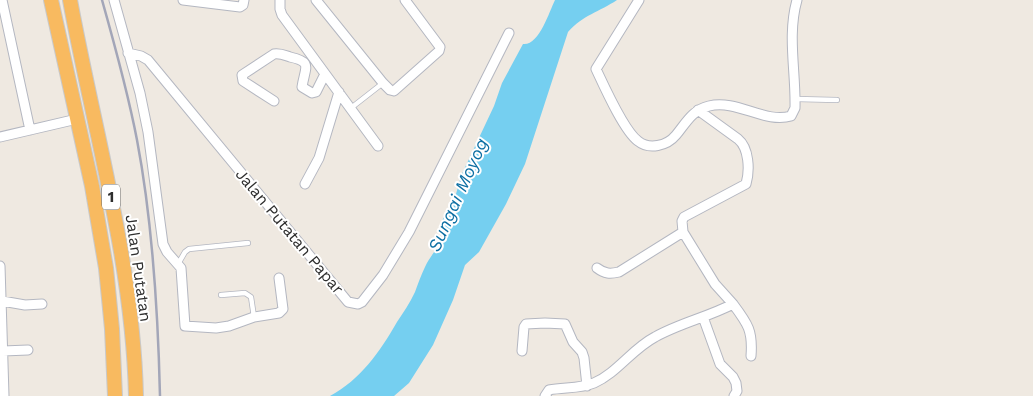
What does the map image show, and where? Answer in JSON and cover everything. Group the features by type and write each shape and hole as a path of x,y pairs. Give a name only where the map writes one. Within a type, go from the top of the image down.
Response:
{"highway":[{"name":"Jalan Putatan","path":"51,0 92,186 106,268 112,329 115,396"},
{"name":"Jalan Putatan","path":"70,0 119,238 128,298 136,396"}],"street":[{"path":"2,0 4,31 30,130"},
{"path":"114,0 140,93 148,132 164,244 167,252 181,268 185,326 216,328 254,317 282,312 279,278"},
{"path":"183,0 240,7 243,5 244,0"},
{"path":"280,0 282,15 378,146"},
{"path":"316,0 383,83 390,90 394,91 440,51 439,43 405,0"},
{"path":"639,0 596,68 631,135 639,142 648,146 658,146 668,142 691,115 710,105 724,105 747,109 771,117 783,118 791,116 795,108 796,99 792,36 797,0"},
{"name":"Jalan Putatan Papar","path":"128,53 148,60 348,302 358,304 362,302 383,275 409,232 509,33"},
{"path":"274,101 243,81 242,78 242,75 270,56 278,54 302,60 306,67 302,87 312,94 316,92 325,74"},
{"path":"305,184 319,158 339,92"},
{"path":"698,110 744,144 748,177 746,184 740,188 684,216 682,221 683,232 716,284 747,323 751,332 751,356"},
{"path":"0,137 77,119"},
{"path":"598,268 604,273 620,272 683,232"},
{"path":"0,266 4,396"},
{"path":"2,301 17,305 42,304"},
{"path":"545,396 549,390 587,386 606,376 644,343 680,325 733,304"},
{"path":"704,317 720,364 733,377 736,383 737,391 734,396"},
{"path":"522,351 524,327 526,324 537,322 565,324 573,342 582,352 587,386"},
{"path":"3,351 28,350"}],"lane":[{"path":"351,108 383,83"},
{"path":"796,99 837,100"},
{"path":"178,264 189,249 248,243"},
{"path":"221,295 249,294 254,317"}],"water":[{"name":"Sungai Moyog","path":"555,0 617,0 585,18 568,32 525,164 506,204 479,252 465,265 453,300 433,345 409,383 394,396 330,396 351,382 368,364 411,300 425,267 444,235 445,230 441,223 456,194 461,176 494,106 502,83 523,44 534,40 539,34"}],"railway":[{"path":"102,0 130,105 147,203 154,268 160,396"}]}
